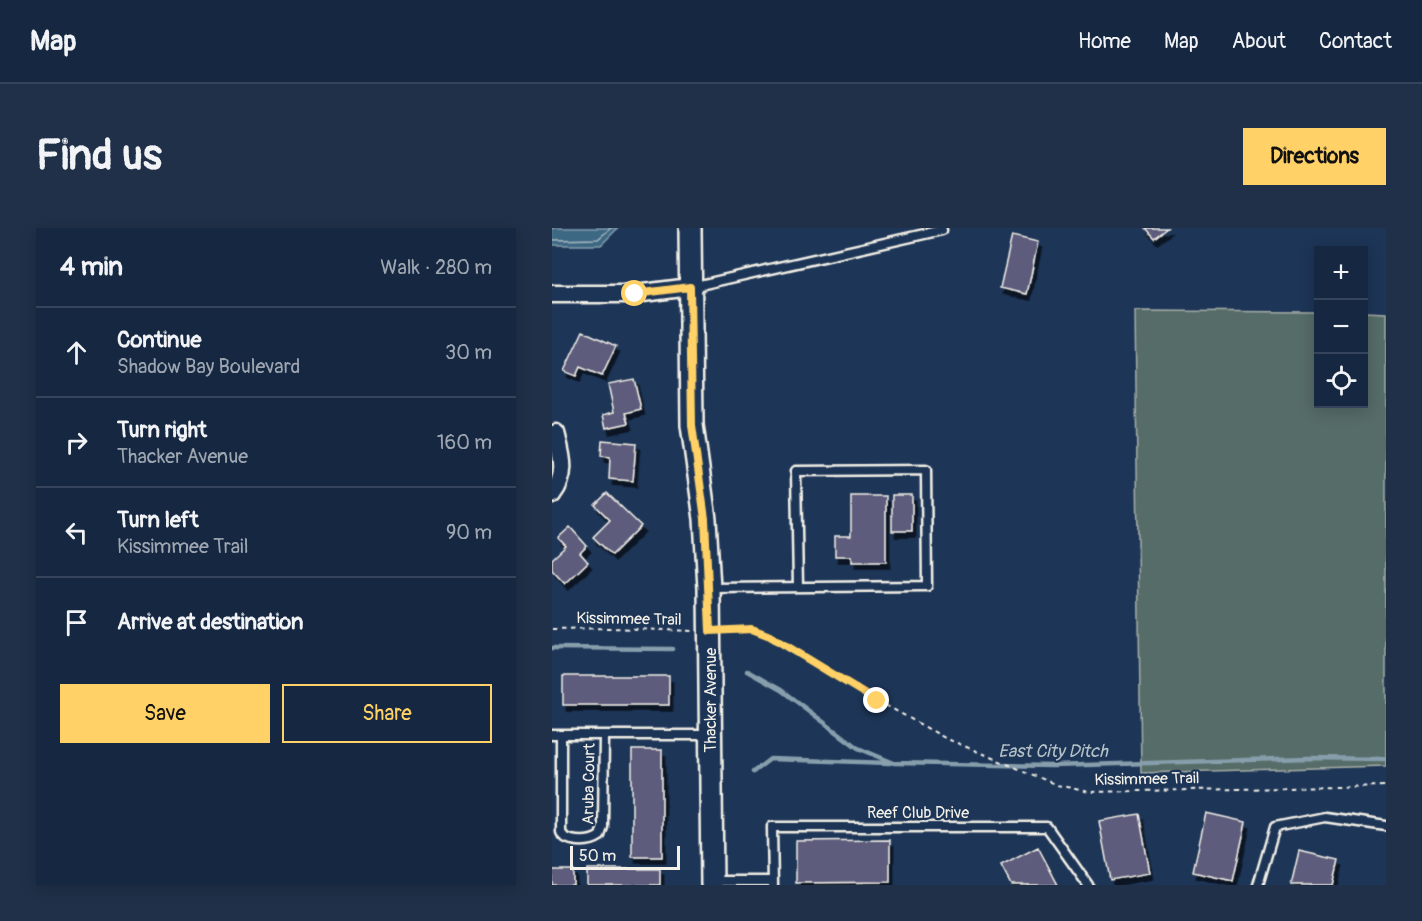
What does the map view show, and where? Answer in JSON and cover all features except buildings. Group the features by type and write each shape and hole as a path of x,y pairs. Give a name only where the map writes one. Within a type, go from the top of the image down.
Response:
{"street":[{"name":"Thacker Avenue","path":"690,228 692,425 705,519 709,588 712,883"},
{"path":"552,294 635,294 690,287"},
{"path":"552,495 559,485 564,466 556,433"}],"lane":[{"path":"690,287 942,230"},
{"path":"709,588 927,586 926,470 796,471 798,587"},
{"path":"556,735 710,735"},
{"name":"Aruba Court","path":"556,735 561,832 571,841 591,841 600,836 603,827 604,735"},
{"path":"1257,885 1275,826 1325,817 1386,826"},
{"name":"Reef Club Drive","path":"712,883 773,883 772,826 1047,826 1088,885"}],"path":[{"name":"Kissimmee Trail","path":"552,629 710,631 752,629 770,636 842,681 945,738 1057,785 1089,792 1386,786"}],"green space":[{"path":"1135,311 1314,312 1314,408 1368,408 1368,312 1386,313 1386,766 1141,773"}],"water":[{"path":"552,228 618,228 601,245 552,245"}],"waterway":[{"name":"East City Ditch","path":"552,648 673,649"},
{"name":"East City Ditch","path":"747,671 781,690 858,748 894,763 1053,766 1308,758 1386,759"},
{"path":"753,772 770,759 890,763"}],"route":[{"path":"635,294 690,287 692,425 705,519 710,631 752,629 770,636 877,701"}]}
